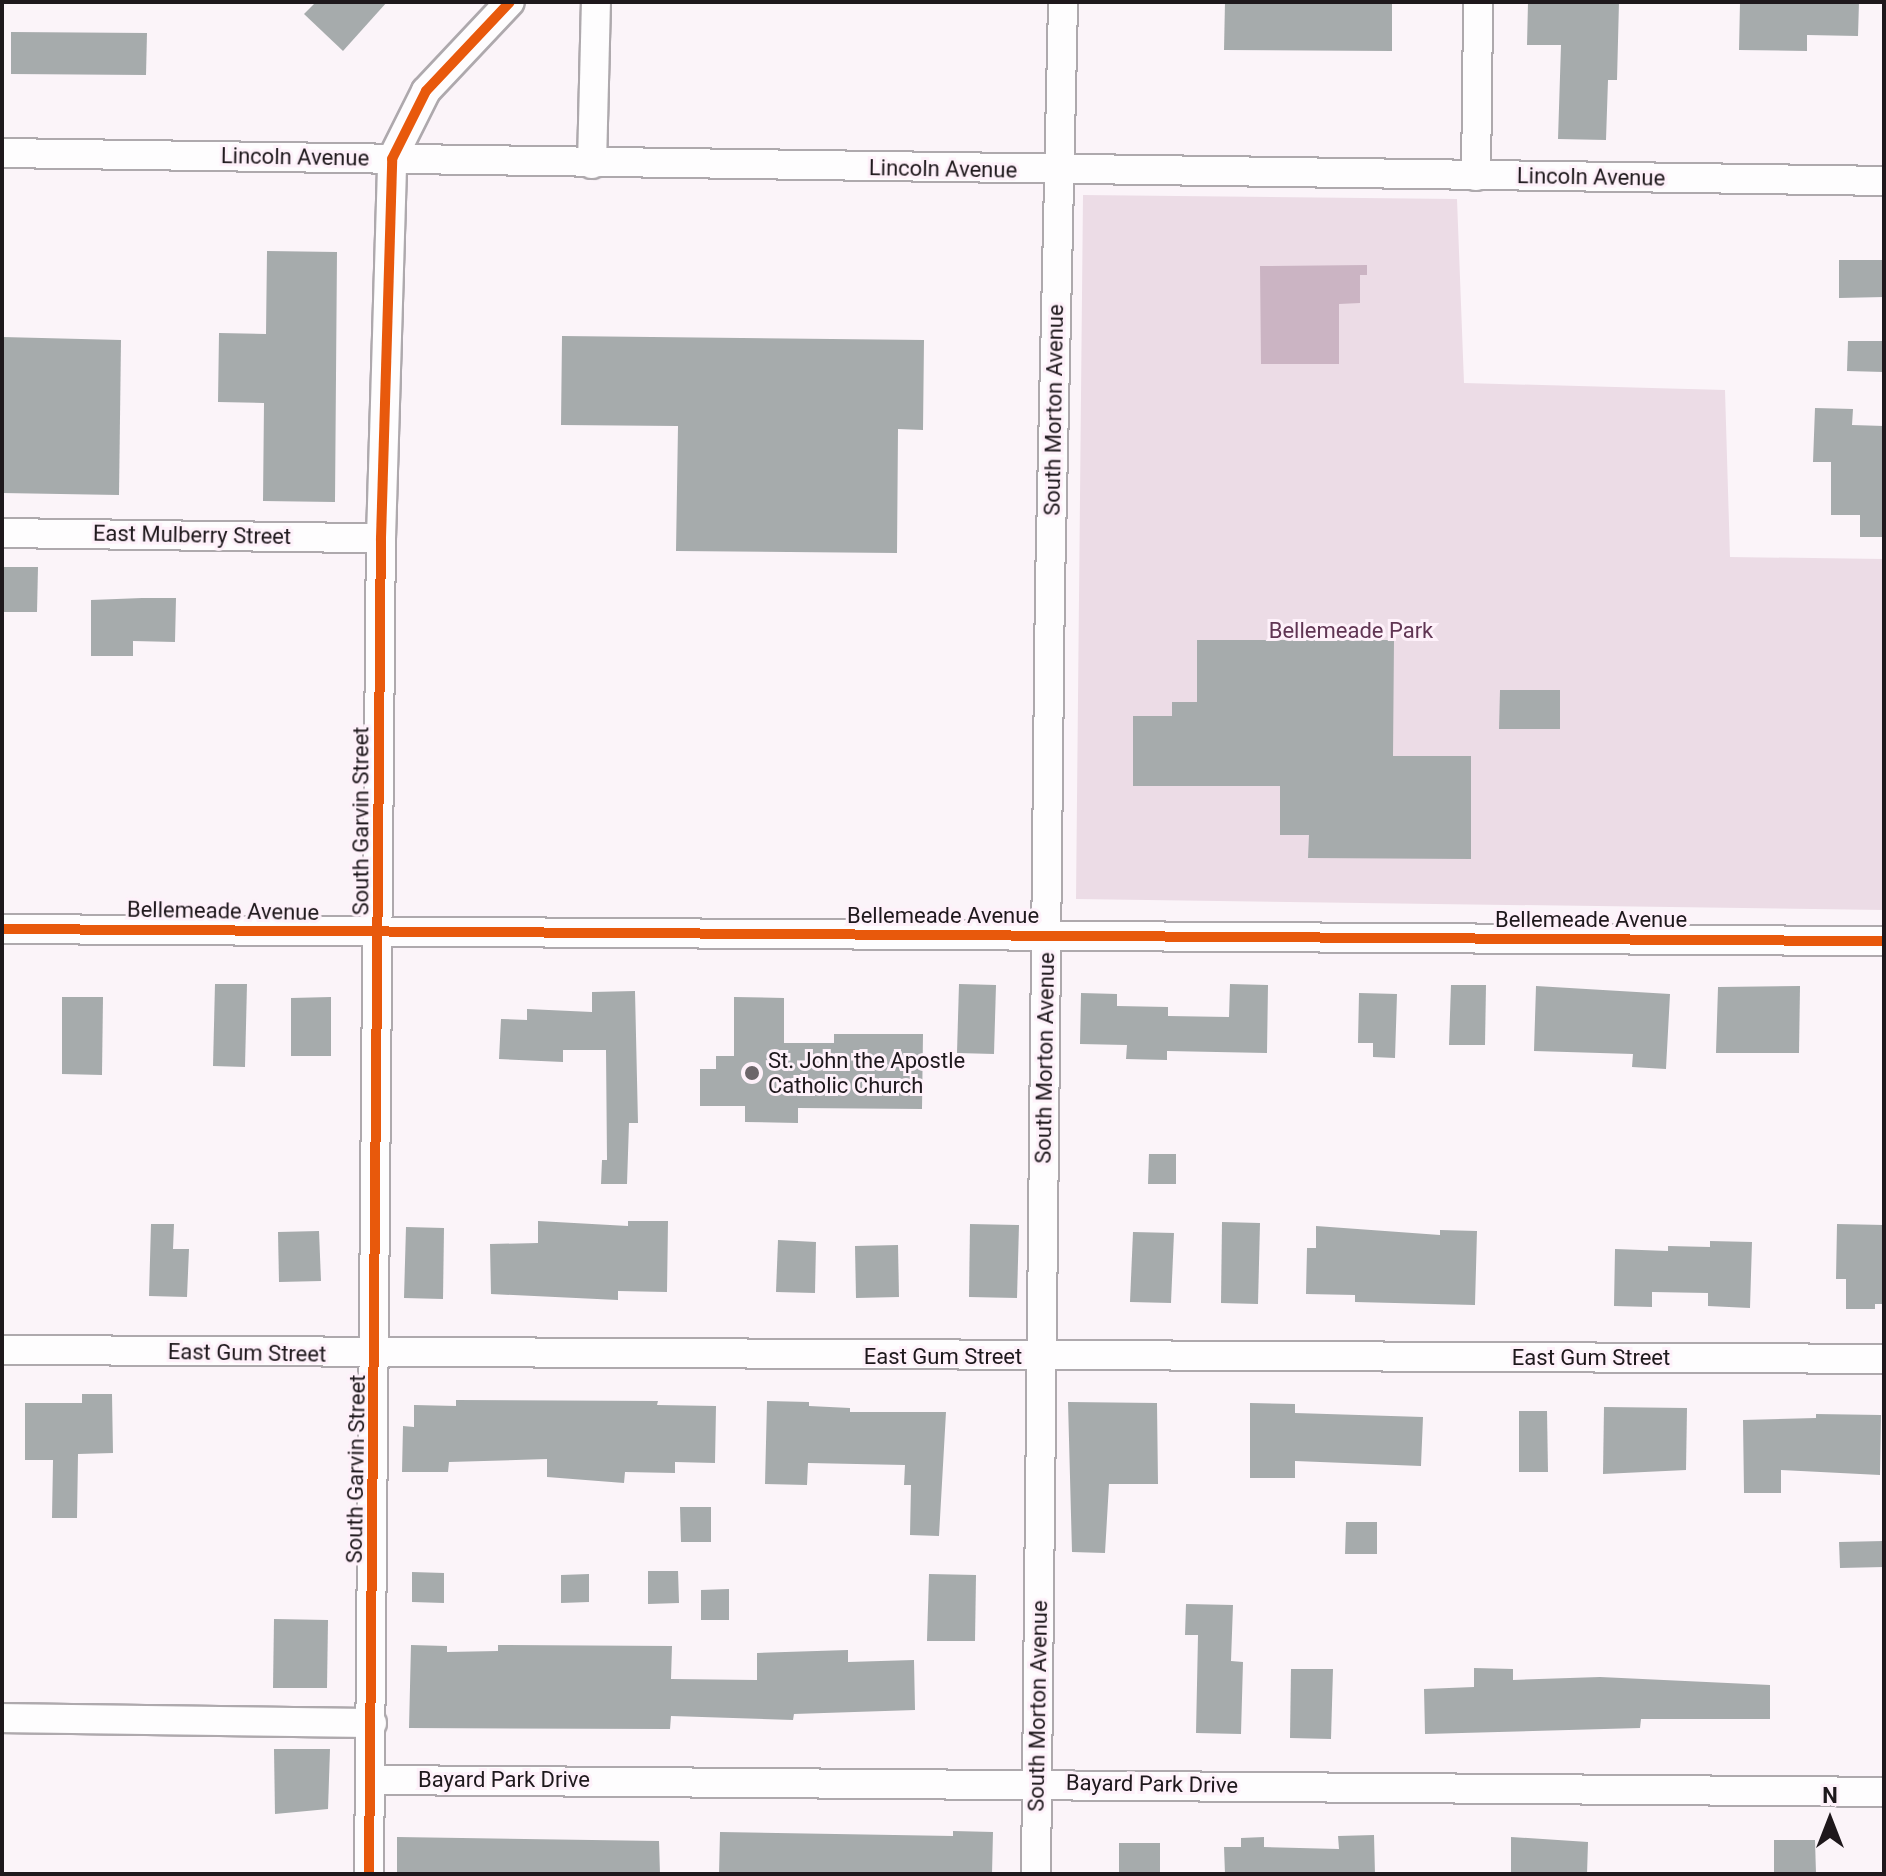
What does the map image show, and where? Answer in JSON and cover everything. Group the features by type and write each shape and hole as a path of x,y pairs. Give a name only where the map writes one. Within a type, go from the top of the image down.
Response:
{"street":[{"name":"South Garvin Street","path":"369,1874 378,1354 381,538 392,159 426,91 510,2"},
{"path":"592,164 596,2"},
{"name":"South Morton Avenue","path":"1036,1874 1047,937 1063,2"},
{"path":"1476,176 1478,2"},
{"name":"Lincoln Avenue","path":"2,153 1884,181"},
{"name":"East Mulberry Street","path":"2,533 381,538"},
{"name":"Bellemeade Avenue","path":"2,929 1884,941"},
{"name":"East Gum Street","path":"2,1350 1884,1359"},
{"path":"2,1718 372,1723"},
{"name":"Bayard Park Drive","path":"372,1780 1884,1792"}],"green space":[{"name":"Bellemeade Park","path":"1083,195 1457,199 1464,383 1725,390 1730,557 1884,559 1884,910 1076,899"}],"shaded area":[{"path":"1367,265 1367,275 1360,275 1360,303 1339,304 1339,364 1261,364 1260,266"}],"building":[{"path":"316,2 387,2 343,51 304,14"},
{"path":"1225,2 1392,2 1392,51 1224,50"},
{"path":"1528,2 1619,2 1617,80 1608,80 1606,140 1558,139 1561,45 1527,45"},
{"path":"1740,2 1859,2 1858,36 1807,35 1807,51 1739,50"},
{"path":"11,32 147,33 146,75 11,74"},
{"path":"267,251 337,252 335,502 263,501 264,403 218,402 219,333 266,334"},
{"path":"1839,260 1884,260 1884,297 1839,298"},
{"path":"562,336 924,340 923,430 898,429 897,553 676,551 678,426 561,425"},
{"path":"2,337 121,340 119,495 2,493"},
{"path":"1848,341 1884,341 1884,372 1847,371"},
{"path":"1815,408 1853,409 1852,425 1884,426 1884,537 1860,537 1860,515 1831,515 1831,462 1813,462"},
{"path":"2,567 38,567 37,612 2,612"},
{"path":"176,598 175,642 133,641 133,656 91,656 91,600"},
{"path":"1197,640 1394,640 1393,756 1471,756 1471,859 1308,858 1309,835 1280,835 1280,786 1133,786 1133,716 1172,716 1172,702 1197,702"},
{"path":"1500,690 1560,690 1560,729 1499,729"},
{"path":"215,984 247,984 245,1067 213,1066"},
{"path":"959,984 996,985 994,1054 957,1053"},
{"path":"1230,984 1268,985 1267,1053 1167,1051 1167,1060 1126,1059 1127,1045 1080,1044 1081,993 1117,994 1117,1006 1168,1007 1168,1016 1229,1017"},
{"path":"1451,985 1486,985 1485,1045 1449,1045"},
{"path":"1536,986 1670,994 1666,1069 1632,1067 1633,1054 1534,1051"},
{"path":"1800,986 1799,1053 1716,1053 1718,987"},
{"path":"635,991 638,1123 629,1123 627,1184 601,1184 602,1160 607,1160 606,1050 563,1050 563,1062 499,1059 501,1019 527,1020 527,1009 592,1012 592,992"},
{"path":"1359,993 1397,994 1395,1058 1373,1057 1373,1043 1358,1043"},
{"path":"62,997 103,997 102,1075 62,1074"},
{"path":"331,997 331,1056 291,1056 291,998"},
{"path":"734,997 784,998 784,1043 834,1043 834,1034 923,1034 922,1109 798,1108 798,1123 745,1122 745,1106 700,1106 700,1069 716,1069 716,1056 734,1056"},
{"path":"1149,1154 1176,1154 1176,1184 1148,1184"},
{"path":"538,1221 628,1226 628,1221 668,1221 667,1292 618,1291 618,1300 491,1294 490,1244 538,1243"},
{"path":"1222,1222 1260,1223 1258,1304 1221,1303"},
{"path":"151,1224 174,1224 173,1249 189,1249 187,1297 149,1296"},
{"path":"970,1224 1019,1225 1017,1298 969,1297"},
{"path":"1837,1224 1884,1225 1884,1304 1875,1304 1875,1309 1846,1309 1846,1279 1836,1279"},
{"path":"1316,1226 1440,1235 1440,1230 1477,1231 1475,1305 1355,1302 1355,1295 1306,1294 1307,1248 1316,1248"},
{"path":"406,1227 444,1228 443,1299 404,1298"},
{"path":"319,1231 321,1281 279,1282 278,1232"},
{"path":"1133,1232 1174,1233 1171,1303 1130,1302"},
{"path":"778,1240 816,1242 815,1293 776,1292"},
{"path":"1710,1241 1752,1242 1750,1308 1708,1306 1708,1293 1652,1292 1652,1307 1614,1306 1615,1249 1668,1251 1668,1246 1710,1247"},
{"path":"898,1245 899,1297 856,1298 855,1246"},
{"path":"82,1394 112,1394 113,1453 78,1454 77,1518 52,1518 53,1460 25,1460 25,1403 82,1403"},
{"path":"456,1400 658,1401 657,1405 716,1406 715,1463 675,1462 675,1473 625,1472 624,1483 547,1477 547,1459 449,1462 448,1472 402,1472 403,1426 414,1427 414,1405 456,1406"},
{"path":"767,1401 809,1402 809,1406 850,1408 850,1412 946,1412 939,1536 910,1535 911,1485 904,1485 905,1465 808,1463 807,1485 765,1484"},
{"path":"1068,1402 1157,1403 1158,1484 1109,1484 1105,1553 1072,1552"},
{"path":"1250,1403 1295,1404 1295,1413 1423,1417 1421,1466 1295,1461 1295,1478 1250,1478"},
{"path":"1604,1407 1687,1408 1686,1470 1603,1474"},
{"path":"1519,1411 1547,1411 1548,1472 1519,1472"},
{"path":"1816,1414 1881,1415 1880,1475 1781,1470 1781,1493 1744,1493 1743,1420 1816,1418"},
{"path":"680,1507 711,1507 711,1542 681,1542"},
{"path":"1346,1522 1377,1522 1377,1554 1345,1554"},
{"path":"1884,1541 1884,1567 1840,1568 1839,1542"},
{"path":"648,1571 678,1571 679,1603 648,1604"},
{"path":"412,1572 444,1573 444,1603 412,1602"},
{"path":"589,1574 589,1602 561,1603 561,1575"},
{"path":"929,1574 976,1575 975,1641 927,1641"},
{"path":"729,1589 729,1620 701,1620 701,1590"},
{"path":"1186,1604 1233,1605 1231,1661 1243,1662 1241,1734 1196,1733 1198,1635 1185,1635"},
{"path":"274,1619 328,1620 327,1688 273,1688"},
{"path":"411,1645 447,1646 447,1652 498,1651 498,1645 672,1646 671,1679 757,1680 757,1653 848,1650 848,1662 914,1660 915,1710 794,1714 793,1720 671,1716 670,1729 409,1728"},
{"path":"1474,1668 1513,1669 1513,1680 1600,1677 1770,1685 1770,1719 1641,1719 1640,1728 1425,1734 1424,1689 1474,1687"},
{"path":"1291,1669 1333,1669 1331,1739 1290,1738"},
{"path":"274,1749 330,1749 328,1809 275,1814"},
{"path":"953,1831 993,1832 992,1874 719,1874 720,1832 953,1836"},
{"path":"1374,1835 1375,1874 1225,1874 1224,1847 1241,1847 1241,1838 1264,1837 1264,1847 1339,1849 1338,1836"},
{"path":"397,1837 659,1841 660,1874 397,1874"},
{"path":"1511,1837 1588,1842 1587,1874 1511,1874"},
{"path":"1774,1840 1815,1840 1816,1874 1774,1874"},
{"path":"1119,1843 1160,1843 1160,1874 1119,1874"}],"cycle path":[{"path":"369,1874 381,538 392,159 426,91 510,2"},
{"path":"2,929 1884,941"}],"place":[{"name":"St. John the Apostle Catholic Church","path":"752,1073"}]}
